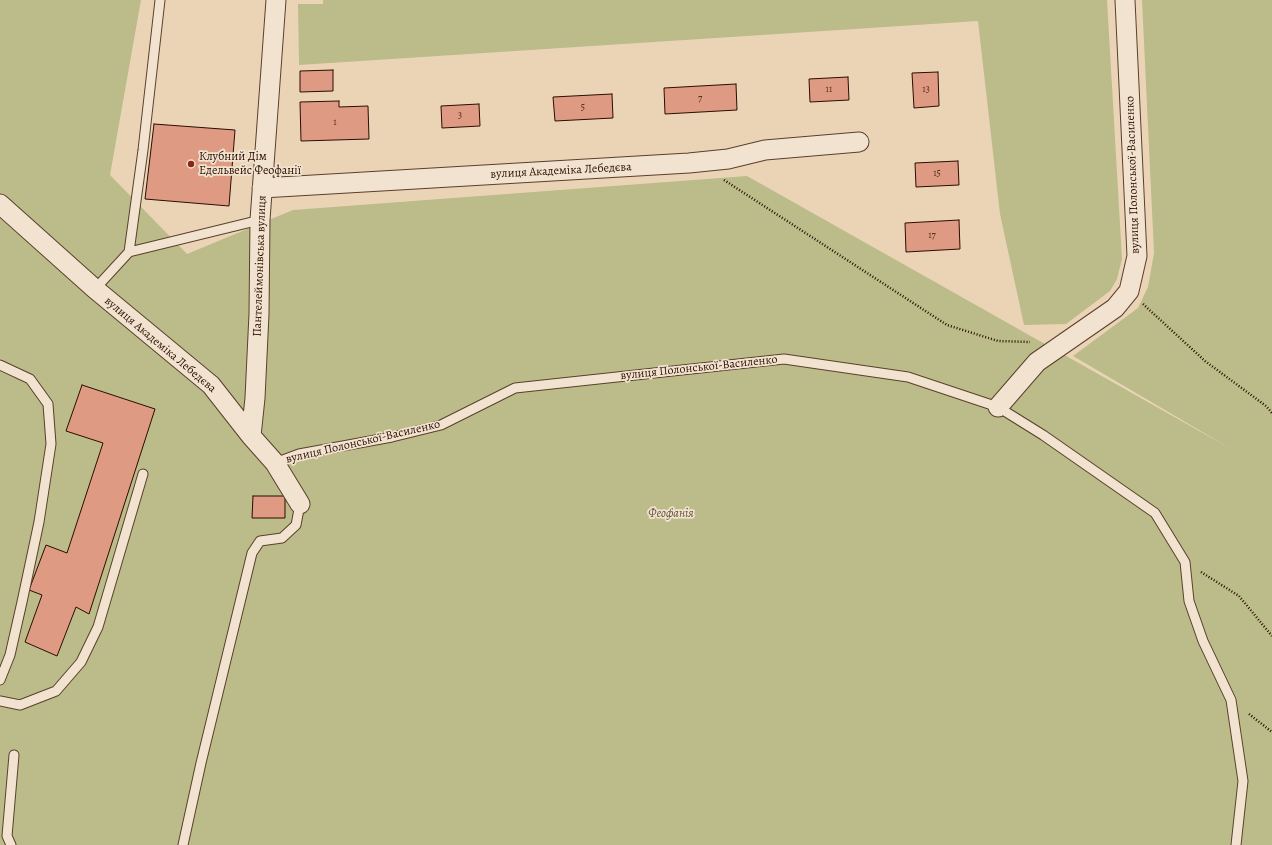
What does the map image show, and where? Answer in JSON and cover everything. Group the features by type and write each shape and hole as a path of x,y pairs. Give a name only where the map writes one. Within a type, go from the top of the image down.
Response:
{"street":[{"name":"Пантелеймонівська вулиця","path":"251,436 255,398 259,314 260,220 276,0"},
{"name":"вулиця Полонської-Василенко","path":"998,407 1037,362 1115,308 1129,291 1137,256 1125,0"},
{"name":"вулиця Академіка Лебедєва","path":"262,188 689,163 728,159 765,150 859,142"},
{"name":"вулиця Академіка Лебедєва","path":"0,204 94,289 211,385 251,436 275,463 300,504"}],"lane":[{"path":"129,252 143,150 160,0"},
{"path":"94,289 129,252 260,220"},
{"name":"вулиця Полонської-Василенко","path":"275,463 299,454 392,437 441,425 515,388 784,359 908,377 998,407"},
{"path":"0,366 30,379 48,404 51,444 39,522 24,595 10,655 0,680"},
{"path":"998,407 1044,435 1155,513 1185,562 1189,601 1203,641 1231,700 1243,781 1236,845"},
{"path":"0,701 20,705 56,691 81,662 98,627 143,474"},
{"path":"183,845 202,756 252,553 260,541 282,538 296,525 300,504"},
{"path":"11,845 4,836 14,755"}],"path":[{"path":"718,177 947,325 998,341 1064,342"},
{"path":"1129,291 1205,361 1266,406 1272,413"},
{"path":"1185,562 1239,596 1272,636"},
{"path":"1231,700 1272,732"}],"green space":[{"name":"Феофанія","path":"0,0 141,0 110,175 187,254 293,210 747,176 1233,450 1073,356 1138,308 1148,287 1154,253 1142,0 1272,0 1272,845 0,845"},
{"path":"323,0 1107,0 1122,259 1117,279 1110,291 1066,324 1024,325 1000,214 978,21 299,65 298,4 323,4"}],"building":[{"path":"333,70 333,91 300,92 300,71"},
{"path":"938,72 939,106 914,108 912,73"},
{"path":"848,77 849,100 810,102 809,79"},
{"path":"736,84 737,110 665,114 664,88"},
{"path":"612,94 613,118 555,121 553,97"},
{"path":"339,101 339,107 368,106 369,139 301,141 300,102"},
{"path":"479,104 480,126 442,128 441,106"},
{"name":"Клубний Дім Едельвейс Феофанії","path":"154,124 235,130 229,206 145,199"},
{"path":"958,161 959,185 916,187 915,163"},
{"path":"959,220 960,249 906,252 905,223"},
{"path":"82,385 155,409 89,614 76,607 57,656 25,642 42,595 29,590 46,545 67,553 103,443 66,431"},
{"path":"253,496 285,496 285,518 252,518"}],"place":[{"name":"Клубний Дім Едельвейс Феофанії","path":"191,164"}]}
